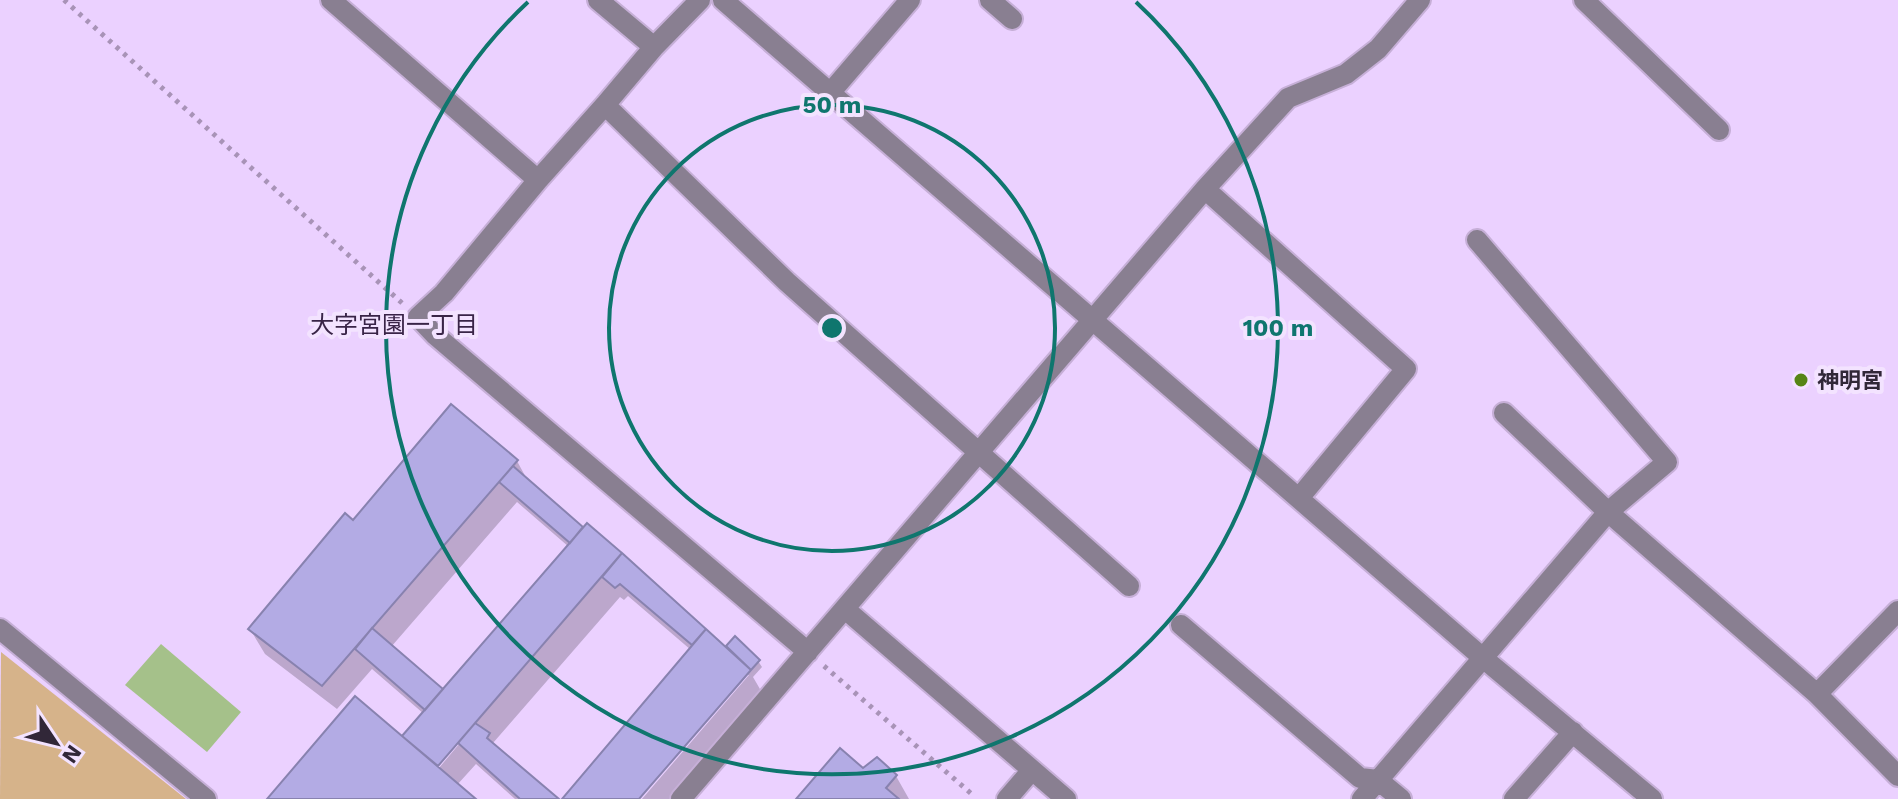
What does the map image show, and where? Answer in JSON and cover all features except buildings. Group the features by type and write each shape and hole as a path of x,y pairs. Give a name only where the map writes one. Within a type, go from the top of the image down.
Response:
{"street":[{"path":"331,0 538,180"},
{"path":"598,0 654,47"},
{"path":"700,0 654,47 444,293 418,317 435,335 808,652"},
{"path":"723,0 1483,658 1652,799"},
{"path":"830,93 910,0"},
{"path":"990,0 1012,19"},
{"path":"681,799 1092,319 1288,98 1346,74 1378,49 1420,0"},
{"path":"1584,0 1719,130"},
{"path":"605,105 787,282 1129,586"},
{"path":"1205,189 1406,369 1299,498"},
{"path":"1362,799 1608,512 1667,462 1477,240"},
{"path":"1504,413 1608,512 1817,694 1898,776"},
{"path":"845,609 1066,799"},
{"path":"1817,694 1898,611"},
{"path":"1181,625 1360,778 1378,780 1401,799"},
{"path":"0,630 206,799"},
{"path":"1514,799 1573,732"},
{"path":"1007,799 1032,770"}],"path":[{"path":"64,0 418,317"},
{"path":"808,652 974,796"}],"shaded area":[{"path":"161,644 241,712 207,752 125,685"},
{"path":"1,652 186,799 0,799"}],"place":[{"name":"神明宮","path":"1801,380"}],"district":[{"name":"大字宮園一丁目","path":"394,325"}]}
